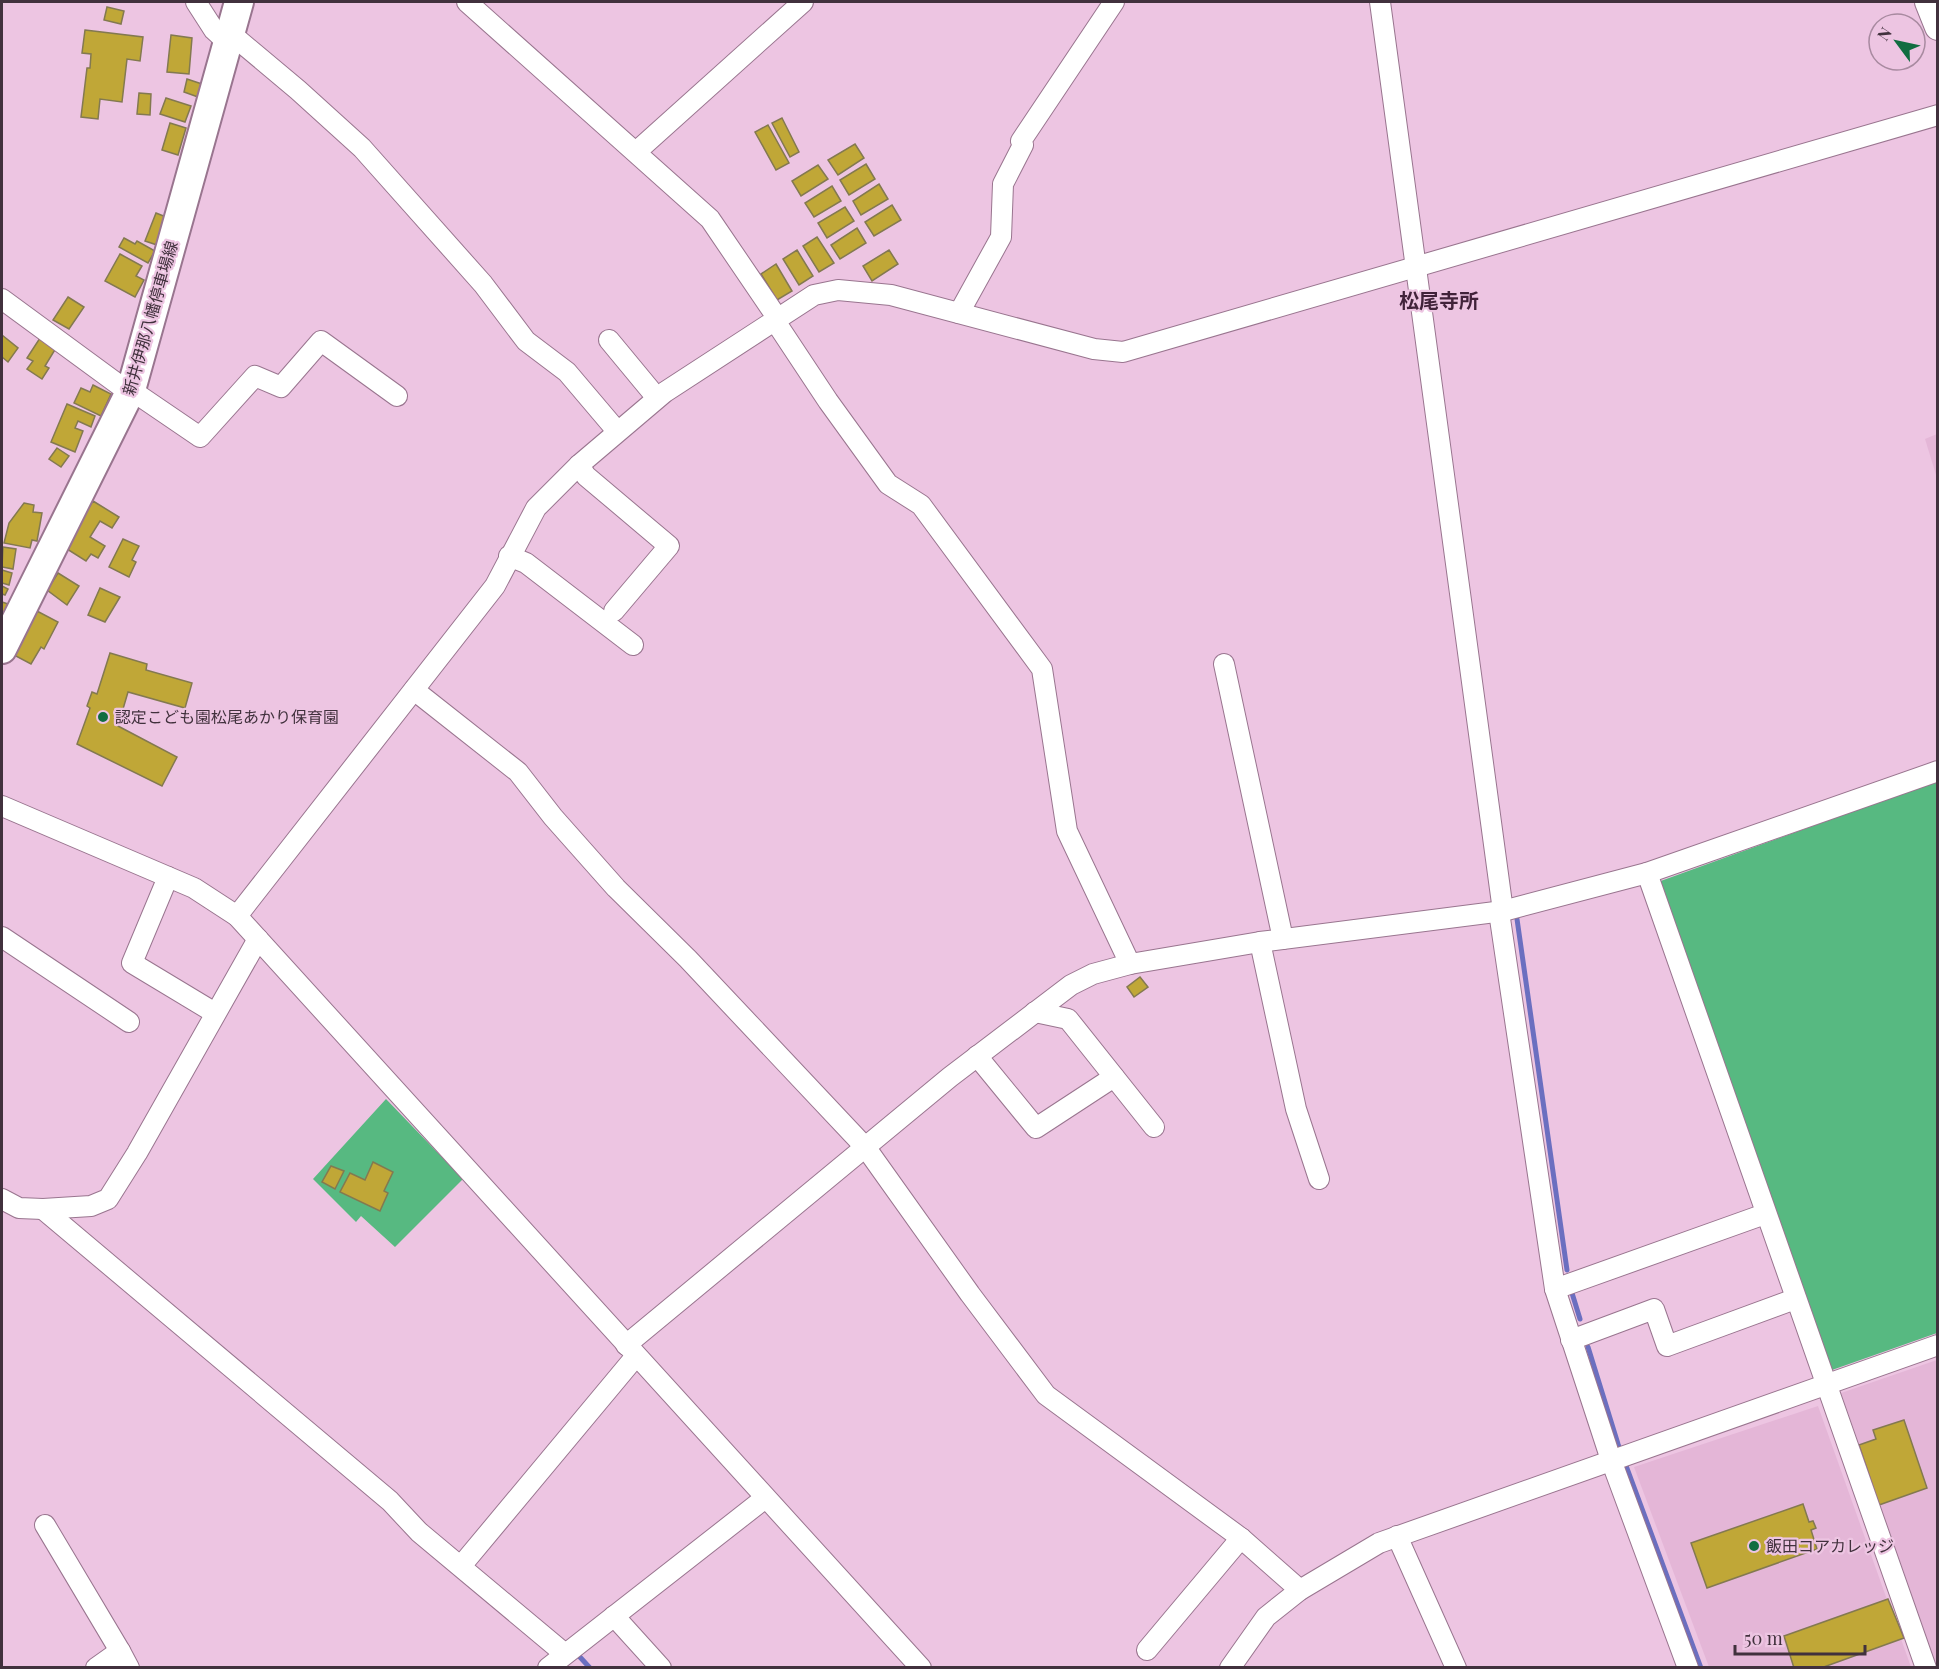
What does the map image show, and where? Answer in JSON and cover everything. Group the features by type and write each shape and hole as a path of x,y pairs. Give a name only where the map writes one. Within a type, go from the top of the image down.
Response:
{"main road":[{"name":"新井伊那八幡停車場線","path":"2,649 130,391 238,2"}],"street":[{"path":"195,2 214,30 228,37 298,90 362,148 483,284 526,341 567,372 617,430"},
{"path":"467,2 710,219 828,401 888,484 921,505 1042,669 1067,831 1130,964"},
{"path":"636,152 803,2"},
{"path":"959,313 1001,237 1002,189 1023,145 1021,141 1114,2"},
{"path":"1380,2 1501,911 1555,1289 1571,1340 1620,1457 1688,1668"},
{"path":"1928,2 1938,27"},
{"path":"237,916 495,586 536,508 617,430 657,398 814,295 838,290 891,295 1094,349 1123,352 1938,115"},
{"path":"2,299 130,391 200,437 255,376 281,387 321,341 397,396"},
{"path":"609,340 657,398"},
{"path":"579,465 586,476 669,546 614,611"},
{"path":"509,556 526,563 633,645"},
{"path":"1224,664 1283,939"},
{"path":"414,690 518,772 553,817 616,888 688,959 866,1148 970,1294 1046,1395 1241,1538 1300,1590"},
{"path":"461,1566 631,1351 866,1148 977,1056 1071,985 1093,974 1130,964 1260,942 1501,911 1647,873 1938,771"},
{"path":"2,806 194,888 237,916 764,1499 921,1668"},
{"path":"1647,873 1764,1214 1926,1668"},
{"path":"168,877 132,963 215,1013"},
{"path":"2,938 129,1022"},
{"path":"2,1199 19,1208 43,1209 91,1206 108,1199 137,1154 258,939"},
{"path":"1260,942 1296,1109 1319,1179"},
{"path":"1035,1012 1068,1019 1154,1127"},
{"path":"977,1056 1036,1128 1114,1077"},
{"path":"43,1209 390,1501 419,1532 565,1654"},
{"path":"1555,1289 1764,1214"},
{"path":"1571,1340 1654,1309 1667,1346 1795,1299"},
{"path":"1230,1668 1266,1617 1300,1590 1378,1543 1938,1345"},
{"path":"548,1668 764,1499"},
{"path":"45,1525 124,1659 96,1668"},
{"path":"1397,1536 1456,1668"},
{"path":"1147,1650 1241,1538"},
{"path":"615,1616 661,1668"}],"shaded area":[{"path":"1938,434 1937,478 1925,439"},
{"path":"1937,1360 1937,1667 1841,1393"},
{"path":"1818,1406 1911,1667 1709,1667 1634,1467"}],"green space":[{"path":"1937,781 1937,1333 1832,1370 1658,882"},
{"path":"386,1099 463,1179 395,1247 361,1216 356,1222 313,1179"}],"building":[{"path":"107,7 124,11 121,24 104,20"},
{"path":"85,30 143,37 140,61 127,59 122,102 100,99 98,119 81,117 91,54 82,53"},
{"path":"171,35 192,38 189,74 167,72"},
{"path":"187,79 202,84 198,97 184,92"},
{"path":"139,93 151,94 150,115 137,114"},
{"path":"166,98 191,106 185,122 160,114"},
{"path":"782,118 799,152 790,157 772,123"},
{"path":"170,123 186,128 178,155 162,150"},
{"path":"768,125 789,163 776,170 755,132"},
{"path":"855,144 864,158 838,175 828,160"},
{"path":"866,164 875,179 849,195 840,180"},
{"path":"818,165 828,179 801,196 792,181"},
{"path":"879,184 888,199 861,215 853,201"},
{"path":"832,186 841,201 814,217 805,203"},
{"path":"892,205 901,220 874,236 865,222"},
{"path":"845,207 854,221 827,238 818,223"},
{"path":"156,213 166,217 157,245 145,241"},
{"path":"857,228 866,243 840,259 831,245"},
{"path":"817,237 834,263 819,272 803,246"},
{"path":"124,238 135,244 137,241 155,251 148,263 119,247"},
{"path":"797,250 813,276 799,285 783,259"},
{"path":"889,250 898,264 872,281 863,266"},
{"path":"120,254 142,266 136,276 144,280 135,297 105,281"},
{"path":"776,264 792,291 777,300 761,274"},
{"path":"68,297 84,307 69,329 53,320"},
{"path":"2,335 18,348 8,362 2,357"},
{"path":"40,338 56,348 45,366 49,368 42,379 27,369 33,361 27,358"},
{"path":"93,385 111,394 101,416 74,403 81,388 90,392"},
{"path":"67,404 95,416 91,427 78,421 75,428 83,431 75,452 51,442"},
{"path":"57,448 69,456 61,467 49,459"},
{"path":"93,501 119,517 112,528 100,521 90,537 105,546 98,558 91,554 86,561 67,549 71,543 67,541"},
{"path":"24,503 34,505 33,512 42,513 37,541 32,540 30,548 4,543 9,523"},
{"path":"123,539 139,546 132,560 136,562 129,577 109,567"},
{"path":"3,547 16,549 13,569 2,567"},
{"path":"2,570 12,573 9,585 2,583"},
{"path":"58,573 79,586 67,605 47,590"},
{"path":"2,586 8,589 5,595 2,594"},
{"path":"100,588 120,597 105,622 88,615"},
{"path":"2,602 8,604 3,617 2,617"},
{"path":"35,610 58,622 44,649 41,647 31,664 12,654"},
{"name":"認定こども園松尾あかり保育園","path":"110,653 147,664 146,670 192,683 185,708 128,692 118,726 177,757 162,786 77,744 90,708 87,706 92,692 97,694"},
{"path":"1140,977 1148,987 1134,997 1127,987"},
{"path":"373,1162 393,1172 384,1191 388,1193 380,1211 340,1192 350,1173 365,1180"},
{"path":"331,1166 344,1171 335,1189 322,1182"},
{"path":"1904,1420 1927,1488 1879,1505 1859,1445 1876,1439 1873,1430"},
{"name":"飯田コアカレッジ","path":"1803,1504 1809,1522 1813,1521 1816,1528 1811,1530 1817,1549 1707,1588 1691,1543"},
{"path":"1888,1599 1904,1638 1821,1668 1794,1668 1784,1636"}],"waterway":[{"path":"1517,919 1567,1270"},
{"path":"1572,1293 1580,1319"},
{"path":"1588,1347 1618,1444 1701,1668"},
{"path":"579,1656 590,1668"}],"place":[{"name":"認定こども園松尾あかり保育園","path":"103,717"},
{"name":"飯田コアカレッジ","path":"1754,1546"}],"district":[{"name":"松尾寺所","path":"1439,301"}]}
